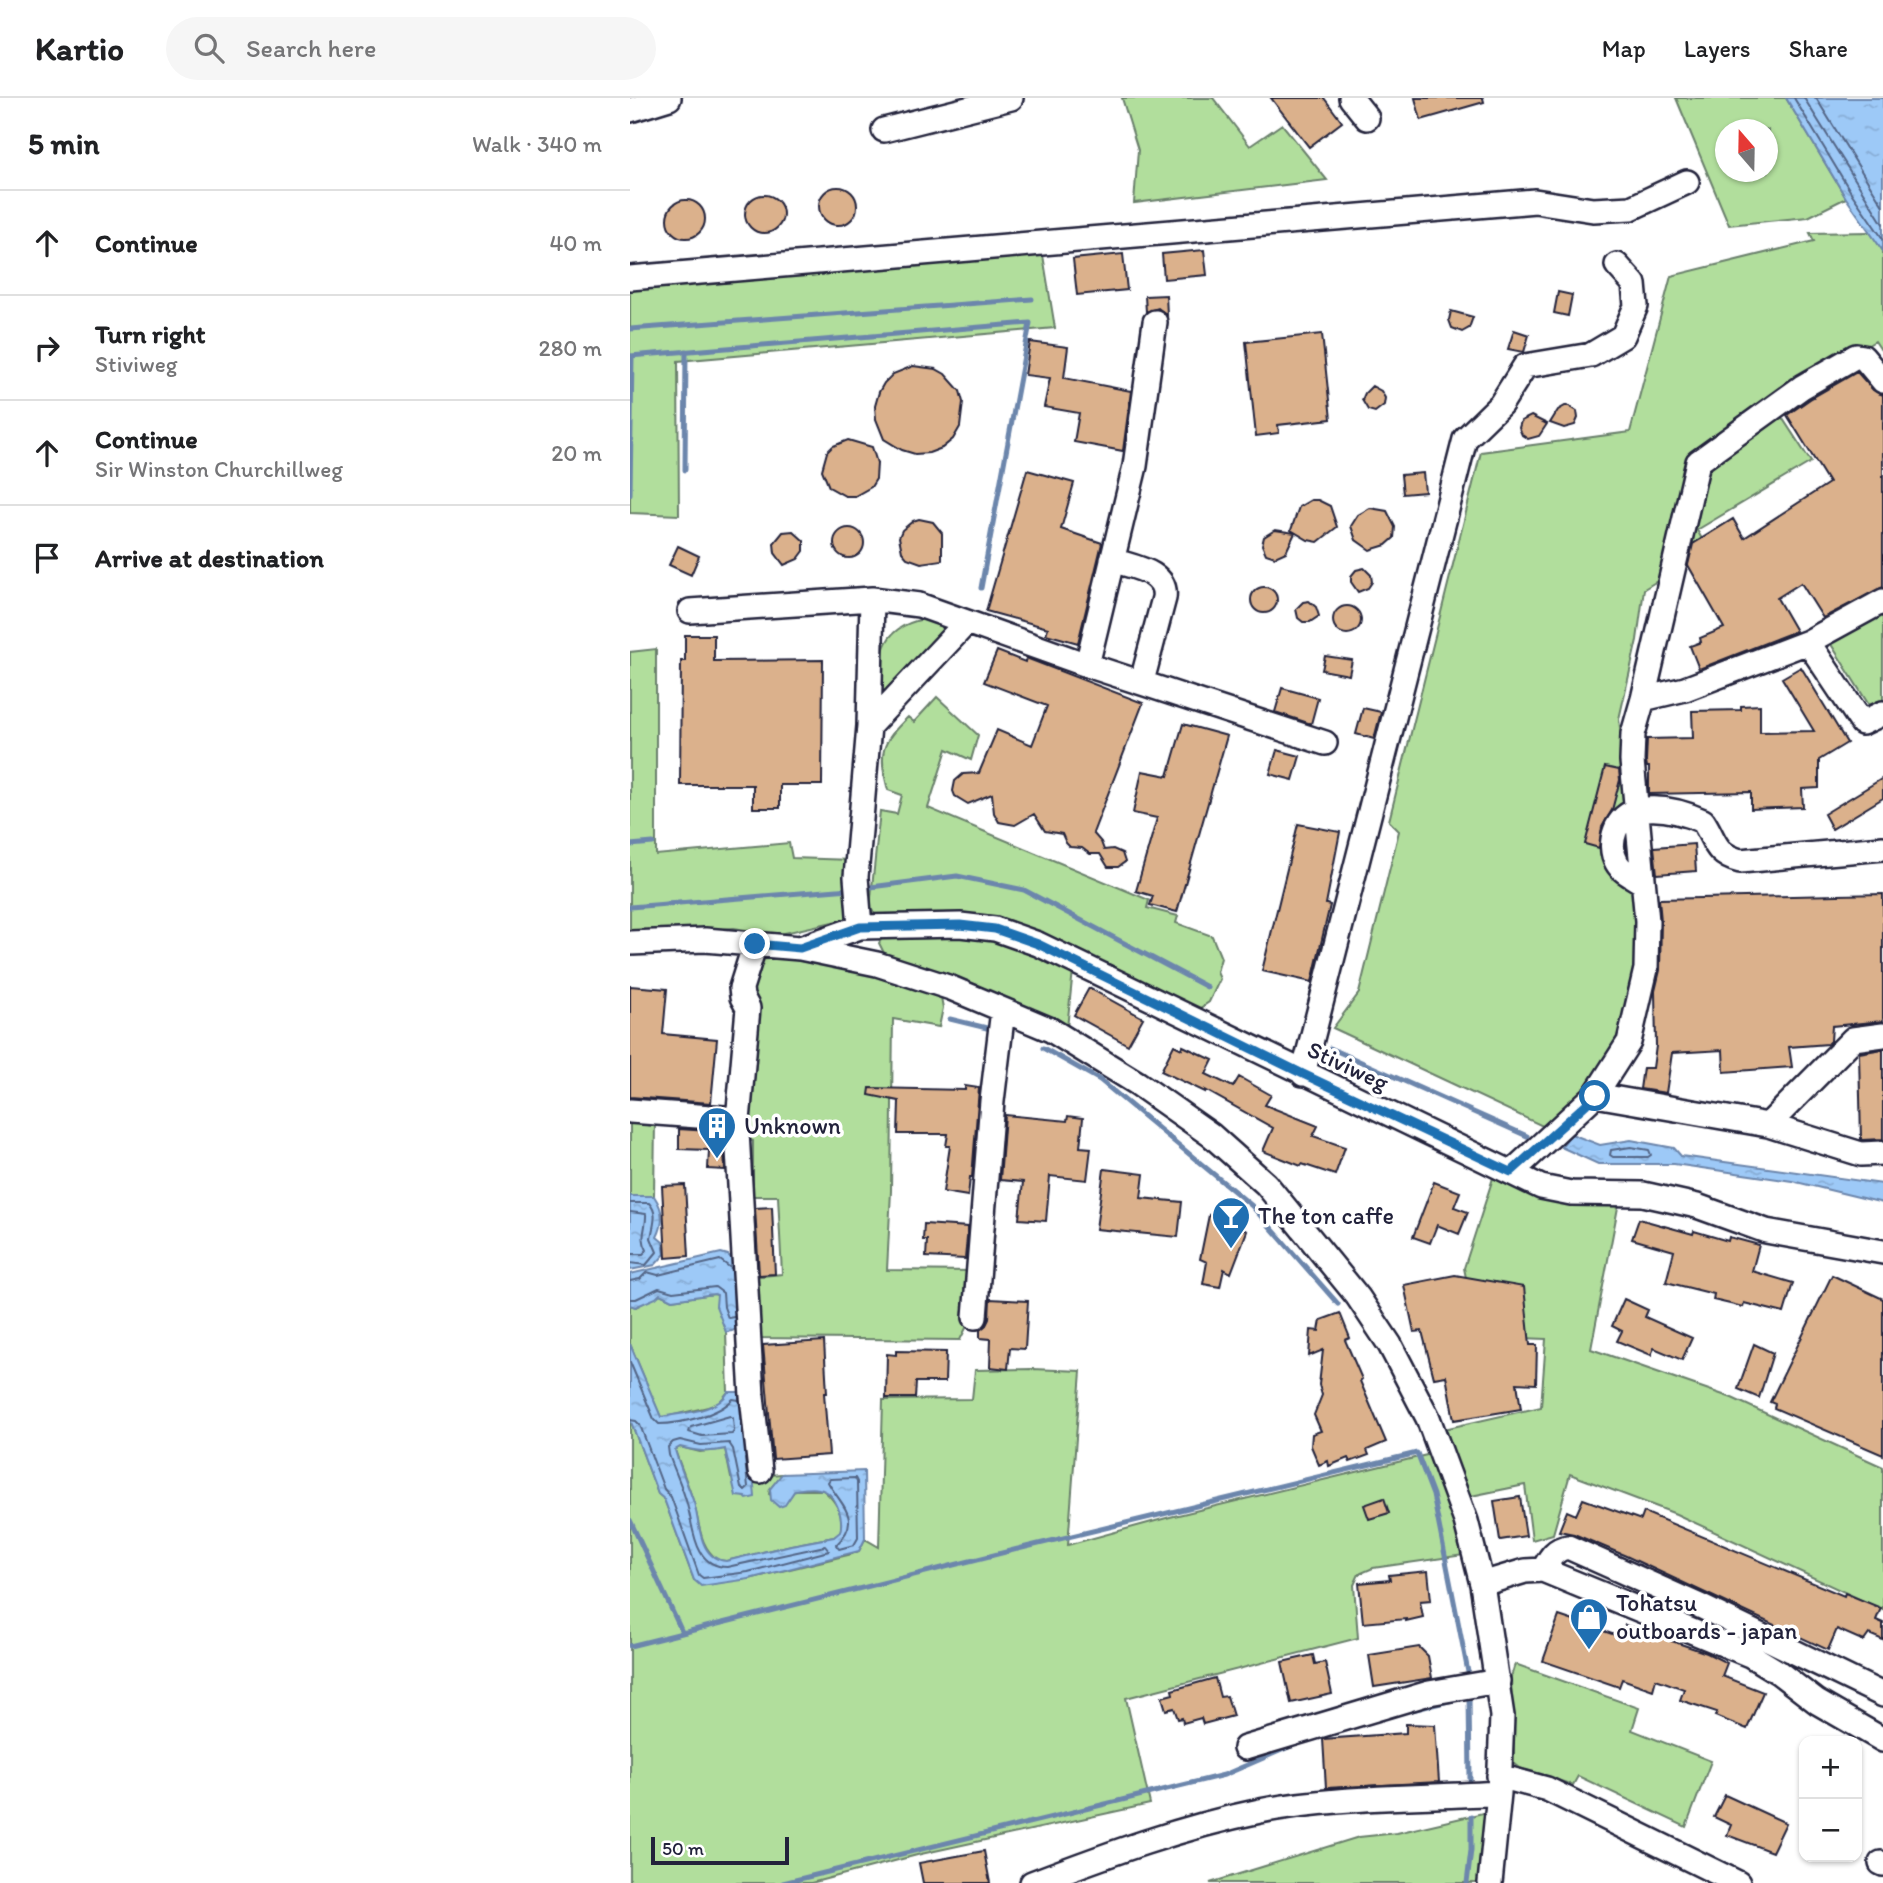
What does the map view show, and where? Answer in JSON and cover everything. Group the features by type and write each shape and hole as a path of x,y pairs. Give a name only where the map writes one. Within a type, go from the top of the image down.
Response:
{"street":[{"path":"630,110 669,98"},
{"path":"884,130 1011,98"},
{"path":"1351,98 1367,118"},
{"path":"630,278 1535,201 1593,210 1631,208 1687,182"},
{"path":"1303,1074 1465,439 1501,404 1525,366 1591,355 1623,336 1636,306 1634,284 1617,265"},
{"path":"1087,664 1135,466 1155,322"},
{"path":"1511,1172 1595,1096 1629,1042 1646,969 1647,921 1636,810 1633,734 1698,462 1802,387 1856,356 1863,357 1883,381"},
{"path":"1112,560 1153,574 1163,585 1164,598 1142,681"},
{"path":"690,611 872,599 919,605 1325,743"},
{"path":"859,917 856,877 869,726 872,599"},
{"path":"1643,699 1685,689 1808,642 1883,601"},
{"path":"869,726 967,622"},
{"path":"1808,642 1862,723 1883,712"},
{"path":"1636,810 1663,809 1703,821 1717,849 1726,857 1740,861 1883,848"},
{"name":"Stiviweg","path":"800,948 859,917 995,929 1038,944 1541,1188 1572,1194 1643,1194 1697,1206 1766,1231 1883,1252"},
{"path":"630,943 705,940 800,948 877,964 951,988 1051,1030 1137,1083 1211,1135 1266,1184 1358,1297 1413,1386 1459,1499 1482,1584 1502,1716 1490,1883"},
{"path":"755,944 741,988 748,1008 737,1132 752,1396 760,1471"},
{"path":"975,1317 992,1101 1003,1010"},
{"path":"1768,1125 1853,1039 1864,1035 1883,1035"},
{"path":"1595,1096 1768,1125 1861,1154 1883,1153"},
{"path":"630,1111 738,1119"},
{"path":"1544,1570 1551,1555 1568,1547 1702,1607 1883,1695"},
{"path":"1482,1584 1525,1571 1544,1570 1751,1655 1817,1702 1883,1740"},
{"path":"1245,1748 1429,1693 1498,1681"},
{"path":"1032,1883 1184,1831 1261,1811 1499,1785 1547,1789 1738,1883"}],"green space":[{"path":"1122,98 1213,98 1250,146 1282,124 1327,180 1134,203 1138,150"},
{"path":"1676,98 1786,98 1846,198 1808,217 1729,225"},
{"path":"1870,232 1883,251 1883,353 1875,341 1772,402 1811,462 1697,530 1708,550 1644,589 1637,640 1619,719 1642,925 1631,1017 1595,1081 1547,1128 1333,1028 1359,993 1399,831 1389,821 1481,452 1630,432 1671,276 1814,241 1810,233"},
{"path":"1042,249 1055,328 678,361 679,515 630,513 630,287"},
{"path":"1883,611 1883,707 1874,713 1829,641"},
{"path":"931,618 951,625 884,697 878,692 880,664 887,642 902,626"},
{"path":"656,649 656,855 789,843 792,858 852,860 850,918 776,935 734,928 630,934 630,652"},
{"path":"937,697 978,735 971,760 947,749 928,808 1149,900 1147,908 1178,916 1176,923 1212,936 1221,958 1217,972 1220,979 1209,1002 1197,1010 992,919 963,913 876,916 870,907 880,811 897,814 902,795 888,790 883,767 884,749 892,734 908,717 914,722"},
{"path":"986,936 1073,970 1067,1028 891,958 884,953 879,943 883,937"},
{"path":"773,956 867,973 941,997 943,1008 939,1027 893,1019 891,1191 887,1270 973,1271 970,1320 960,1340 754,1338 750,1277 782,1274 778,1196 753,1196 753,1141 742,1140 748,987 759,961"},
{"path":"630,1114 655,1121 654,1196 630,1196"},
{"path":"1494,1175 1619,1202 1591,1349 1732,1398 1883,1467 1883,1610 1676,1514 1570,1474 1553,1534 1532,1540 1525,1485 1471,1496 1444,1429 1541,1407 1546,1339 1478,1336 1464,1268"},
{"path":"660,1294 672,1300 717,1295 717,1306 726,1332 728,1392 719,1403 661,1418 630,1344 630,1305 636,1307"},
{"path":"975,1370 1081,1371 1068,1545 1170,1517 1431,1454 1450,1501 1464,1555 1373,1568 1359,1574 1354,1585 1358,1638 1126,1698 1150,1804 921,1854 811,1883 630,1883 630,1419 694,1580 749,1579 852,1554 859,1551 865,1539 879,1547 883,1400 972,1399"},
{"path":"680,1447 700,1452 725,1449 731,1478 782,1474 769,1494 785,1504 795,1490 823,1490 838,1509 840,1533 834,1537 726,1561 718,1560 707,1548 701,1535 692,1497 675,1450"},
{"path":"1515,1664 1639,1708 1632,1730 1711,1761 1686,1827 1578,1776 1573,1785 1520,1768 1514,1763 1511,1677"},
{"path":"1487,1812 1482,1883 1210,1883 1359,1837 1397,1833"}],"water":[{"path":"1786,98 1883,98 1883,251 1846,198"},
{"path":"1571,1134 1600,1145 1631,1140 1674,1148 1681,1156 1883,1184 1883,1203 1792,1181 1674,1164 1598,1164 1561,1147"},
{"path":"630,1196 654,1196 662,1221 657,1237 663,1242 665,1254 655,1265 630,1270"},
{"path":"721,1253 728,1255 740,1267 741,1326 726,1332 716,1306 717,1295 714,1294 672,1300 660,1294 635,1307 630,1305 630,1274"},
{"path":"630,1344 661,1417 708,1408 723,1399 728,1392 746,1392 755,1497 747,1499 736,1496 725,1449 702,1451 680,1447 675,1450 694,1503 705,1547 710,1554 726,1561 834,1537 840,1532 840,1513 834,1500 825,1491 813,1488 795,1490 785,1505 779,1507 771,1500 770,1489 782,1474 864,1471 865,1539 859,1551 749,1579 701,1586 694,1580 630,1419"}],"building":[{"path":"1271,98 1324,98 1342,122 1309,147"},
{"path":"1415,98 1483,98 1484,102 1421,120"},
{"path":"838,187 852,192 857,206 852,220 838,225 824,220 819,206 824,192"},
{"path":"764,195 778,200 783,214 778,228 764,233 750,228 745,214 750,200"},
{"path":"686,200 700,205 705,219 700,233 686,238 672,233 667,219 672,205"},
{"path":"1204,250 1207,275 1164,279 1162,254"},
{"path":"1123,254 1127,290 1077,295 1073,259"},
{"path":"1558,292 1572,295 1568,316 1554,313"},
{"path":"1166,295 1167,315 1158,308 1146,312 1145,296"},
{"path":"1451,311 1473,317 1469,328 1462,332 1452,328 1449,320"},
{"path":"1514,330 1529,335 1524,352 1508,349"},
{"path":"1322,334 1331,419 1278,425 1279,433 1256,436 1246,342"},
{"path":"1030,342 1068,347 1064,378 1131,391 1123,451 1074,442 1079,413 1044,407 1050,378 1025,375"},
{"path":"913,366 936,369 945,374 960,391 963,402 960,427 953,439 942,448 929,453 915,454 902,450 884,439 876,419 875,406 884,383 893,374"},
{"path":"1857,372 1873,390 1883,395 1883,587 1823,618 1801,583 1777,598 1796,631 1699,669 1690,646 1701,642 1700,638 1724,628 1688,565 1693,544 1733,519 1744,538 1829,483 1787,415"},
{"path":"1372,386 1381,391 1385,398 1384,405 1375,412 1368,410 1362,400"},
{"path":"1567,405 1577,411 1575,425 1564,428 1550,423 1558,410"},
{"path":"1531,416 1547,424 1539,436 1528,439 1522,435 1519,428 1521,421"},
{"path":"848,440 872,447 877,463 876,479 871,487 855,496 845,496 829,487 822,470 827,452 833,446"},
{"path":"1027,470 1074,483 1061,529 1102,543 1078,643 1046,634 1048,628 986,611"},
{"path":"1423,473 1425,492 1403,494 1401,475"},
{"path":"1311,500 1318,500 1330,506 1337,527 1318,542 1308,540 1291,530 1299,507"},
{"path":"1370,508 1387,511 1395,527 1394,538 1386,545 1370,550 1356,540 1351,526 1358,515"},
{"path":"919,519 933,522 942,533 942,560 921,563 907,558 902,552 899,537 902,530"},
{"path":"849,528 860,532 864,543 860,554 849,558 838,554 834,543 838,532"},
{"path":"1275,530 1295,533 1286,552 1275,557 1266,554 1262,545 1264,537"},
{"path":"793,531 804,541 804,551 798,559 784,565 775,553 774,543 783,532"},
{"path":"678,546 699,556 691,575 669,565"},
{"path":"1364,568 1371,575 1372,582 1368,588 1358,592 1351,582 1351,576 1356,570"},
{"path":"1264,587 1274,590 1277,600 1274,610 1264,613 1254,610 1251,600 1254,590"},
{"path":"1309,601 1316,607 1319,616 1310,622 1303,622 1298,618 1296,609 1303,602"},
{"path":"1347,606 1357,610 1361,620 1357,630 1347,634 1337,630 1333,620 1337,610"},
{"path":"685,635 714,635 714,661 823,660 822,785 780,785 780,808 753,808 753,785 680,785 681,661 685,661"},
{"path":"997,651 1025,662 1026,658 1143,703 1093,833 1104,850 1113,849 1122,853 1125,862 1118,867 1108,867 1100,854 1090,854 1082,848 1070,847 1062,834 1045,831 1034,814 1015,825 999,822 994,813 992,794 968,804 955,796 955,781 963,774 979,773 997,730 1032,745 1047,706 984,682"},
{"path":"1325,656 1352,660 1349,675 1322,670"},
{"path":"1801,667 1847,743 1819,760 1819,788 1802,789 1803,807 1751,809 1751,792 1649,794 1647,739 1693,738 1692,711 1741,710 1741,706 1760,705 1760,732 1814,731 1782,678"},
{"path":"1282,688 1318,698 1311,724 1275,712"},
{"path":"1363,708 1381,712 1374,739 1356,734"},
{"path":"1183,724 1227,736 1177,912 1150,905 1153,896 1136,891 1157,818 1133,813 1142,771 1168,776"},
{"path":"1277,750 1300,756 1293,780 1270,774"},
{"path":"1605,767 1619,770 1620,780 1612,810 1602,827 1599,848 1585,844"},
{"path":"1883,778 1883,798 1832,829 1824,814"},
{"path":"1298,824 1340,832 1326,904 1330,905 1312,982 1262,971"},
{"path":"1694,844 1696,871 1657,874 1654,847"},
{"path":"1883,894 1883,1021 1832,1026 1831,1041 1828,1044 1789,1047 1792,1067 1724,1072 1723,1050 1672,1053 1666,1093 1640,1089 1643,1068 1653,1068 1656,1046 1655,991 1660,970 1661,921 1659,899"},
{"path":"630,986 667,989 663,1034 717,1039 711,1103 630,1097"},
{"path":"1089,988 1143,1018 1128,1045 1074,1015"},
{"path":"1174,1045 1182,1049 1183,1046 1213,1060 1206,1074 1233,1087 1239,1077 1271,1095 1265,1105 1318,1126 1313,1136 1345,1147 1335,1175 1302,1164 1301,1166 1263,1151 1273,1128 1205,1090 1161,1071"},
{"path":"1883,1049 1883,1139 1863,1140 1859,1053"},
{"path":"965,1086 979,1088 968,1196 943,1192 950,1146 946,1146 948,1134 898,1134 899,1101 869,1095 870,1088 965,1090"},
{"path":"1005,1115 1067,1121 1068,1116 1083,1118 1080,1147 1091,1148 1087,1180 1050,1176 1046,1221 1019,1219 1023,1182 1000,1180"},
{"name":"Unknown","path":"679,1129 723,1132 725,1170 708,1169 709,1150 679,1149"},
{"path":"1104,1169 1144,1174 1141,1198 1182,1202 1178,1237 1096,1229"},
{"path":"1434,1182 1460,1192 1454,1207 1468,1212 1459,1234 1437,1225 1430,1243 1413,1237"},
{"path":"685,1185 689,1256 666,1258 662,1186"},
{"path":"772,1207 775,1274 759,1275 755,1208"},
{"path":"1209,1215 1247,1231 1231,1273 1224,1269 1220,1287 1203,1284 1207,1262 1200,1259"},
{"path":"1639,1219 1693,1234 1694,1231 1728,1241 1729,1237 1759,1245 1752,1271 1793,1283 1784,1313 1744,1303 1743,1307 1713,1300 1714,1294 1666,1282 1674,1251 1632,1239"},
{"path":"924,1224 968,1227 965,1259 926,1257"},
{"path":"1455,1275 1524,1287 1530,1345 1537,1345 1536,1384 1517,1383 1521,1409 1454,1420 1446,1376 1434,1378 1422,1331 1414,1332 1404,1285"},
{"path":"1832,1275 1883,1299 1883,1455 1774,1408 1775,1404 1770,1402"},
{"path":"990,1299 1028,1301 1025,1349 1010,1348 1008,1369 990,1367 991,1339 980,1338 980,1330 989,1319"},
{"path":"1624,1299 1648,1310 1645,1317 1692,1338 1682,1360 1654,1348 1651,1355 1617,1341 1622,1331 1612,1326"},
{"path":"1340,1313 1350,1338 1345,1340 1386,1442 1367,1450 1369,1455 1350,1462 1348,1458 1329,1466 1328,1461 1319,1465 1311,1446 1312,1434 1321,1431 1314,1415 1322,1395 1319,1385 1323,1350 1309,1356 1311,1330 1319,1331 1321,1320"},
{"path":"824,1341 827,1393 824,1393 829,1455 773,1459 763,1345"},
{"path":"1754,1344 1773,1353 1759,1398 1738,1389"},
{"path":"896,1351 946,1352 945,1382 916,1382 915,1398 886,1398 887,1354 896,1355"},
{"path":"1520,1497 1526,1536 1500,1540 1494,1501"},
{"path":"1384,1498 1389,1513 1369,1519 1364,1505"},
{"path":"1583,1499 1641,1520 1644,1512 1844,1596 1845,1593 1881,1608 1876,1620 1883,1623 1883,1640 1869,1634 1864,1641 1837,1629 1828,1650 1626,1556 1574,1534 1559,1531 1567,1511 1576,1515"},
{"path":"1428,1571 1431,1600 1420,1601 1423,1617 1406,1621 1363,1623 1359,1583 1390,1580 1389,1575"},
{"path":"1559,1616 1621,1637 1625,1625 1707,1653 1727,1663 1722,1676 1763,1692 1747,1729 1715,1716 1717,1712 1680,1700 1684,1689 1656,1679 1653,1690 1622,1679 1619,1687 1543,1661"},
{"path":"1419,1647 1428,1656 1432,1678 1374,1687 1369,1655"},
{"path":"1313,1655 1315,1664 1325,1662 1332,1694 1291,1703 1282,1662"},
{"path":"1215,1678 1220,1697 1227,1696 1233,1716 1203,1724 1201,1718 1183,1723 1182,1718 1178,1719 1174,1708 1166,1710 1162,1697 1173,1694 1172,1690"},
{"path":"1406,1724 1435,1725 1439,1782 1326,1788 1323,1739 1406,1733"},
{"path":"1725,1795 1786,1823 1772,1852 1727,1835 1731,1825 1714,1817"},
{"path":"984,1851 990,1883 923,1883 919,1863"}],"waterway":[{"path":"630,329 1032,299"},
{"path":"630,356 1030,323 981,588"},
{"path":"685,470 686,351"},
{"path":"630,494 632,356"},
{"path":"630,845 653,843"},
{"path":"863,888 957,876 1024,890 1207,987"},
{"path":"630,907 850,889"},
{"path":"950,1019 995,1030"},
{"path":"1043,1048 1100,1080 1252,1206 1338,1304"},
{"path":"1330,1048 1527,1136"},
{"path":"630,1646 1417,1453 1433,1495 1468,1672"},
{"path":"630,1520 682,1632"},
{"path":"1466,1697 1469,1696 1470,1780"},
{"path":"1412,1710 1457,1699"},
{"path":"783,1883 1224,1775 1305,1740"},
{"path":"1467,1883 1471,1816"}],"place":[{"name":"Unknown","path":"717,1160"},
{"name":"The ton caffe","path":"1231,1250"},
{"name":"Tohatsu outboards - japan","path":"1589,1651"}],"route":[{"path":"755,944 800,948 860,927 960,925 995,929 1038,944 1511,1172 1595,1096"}]}
